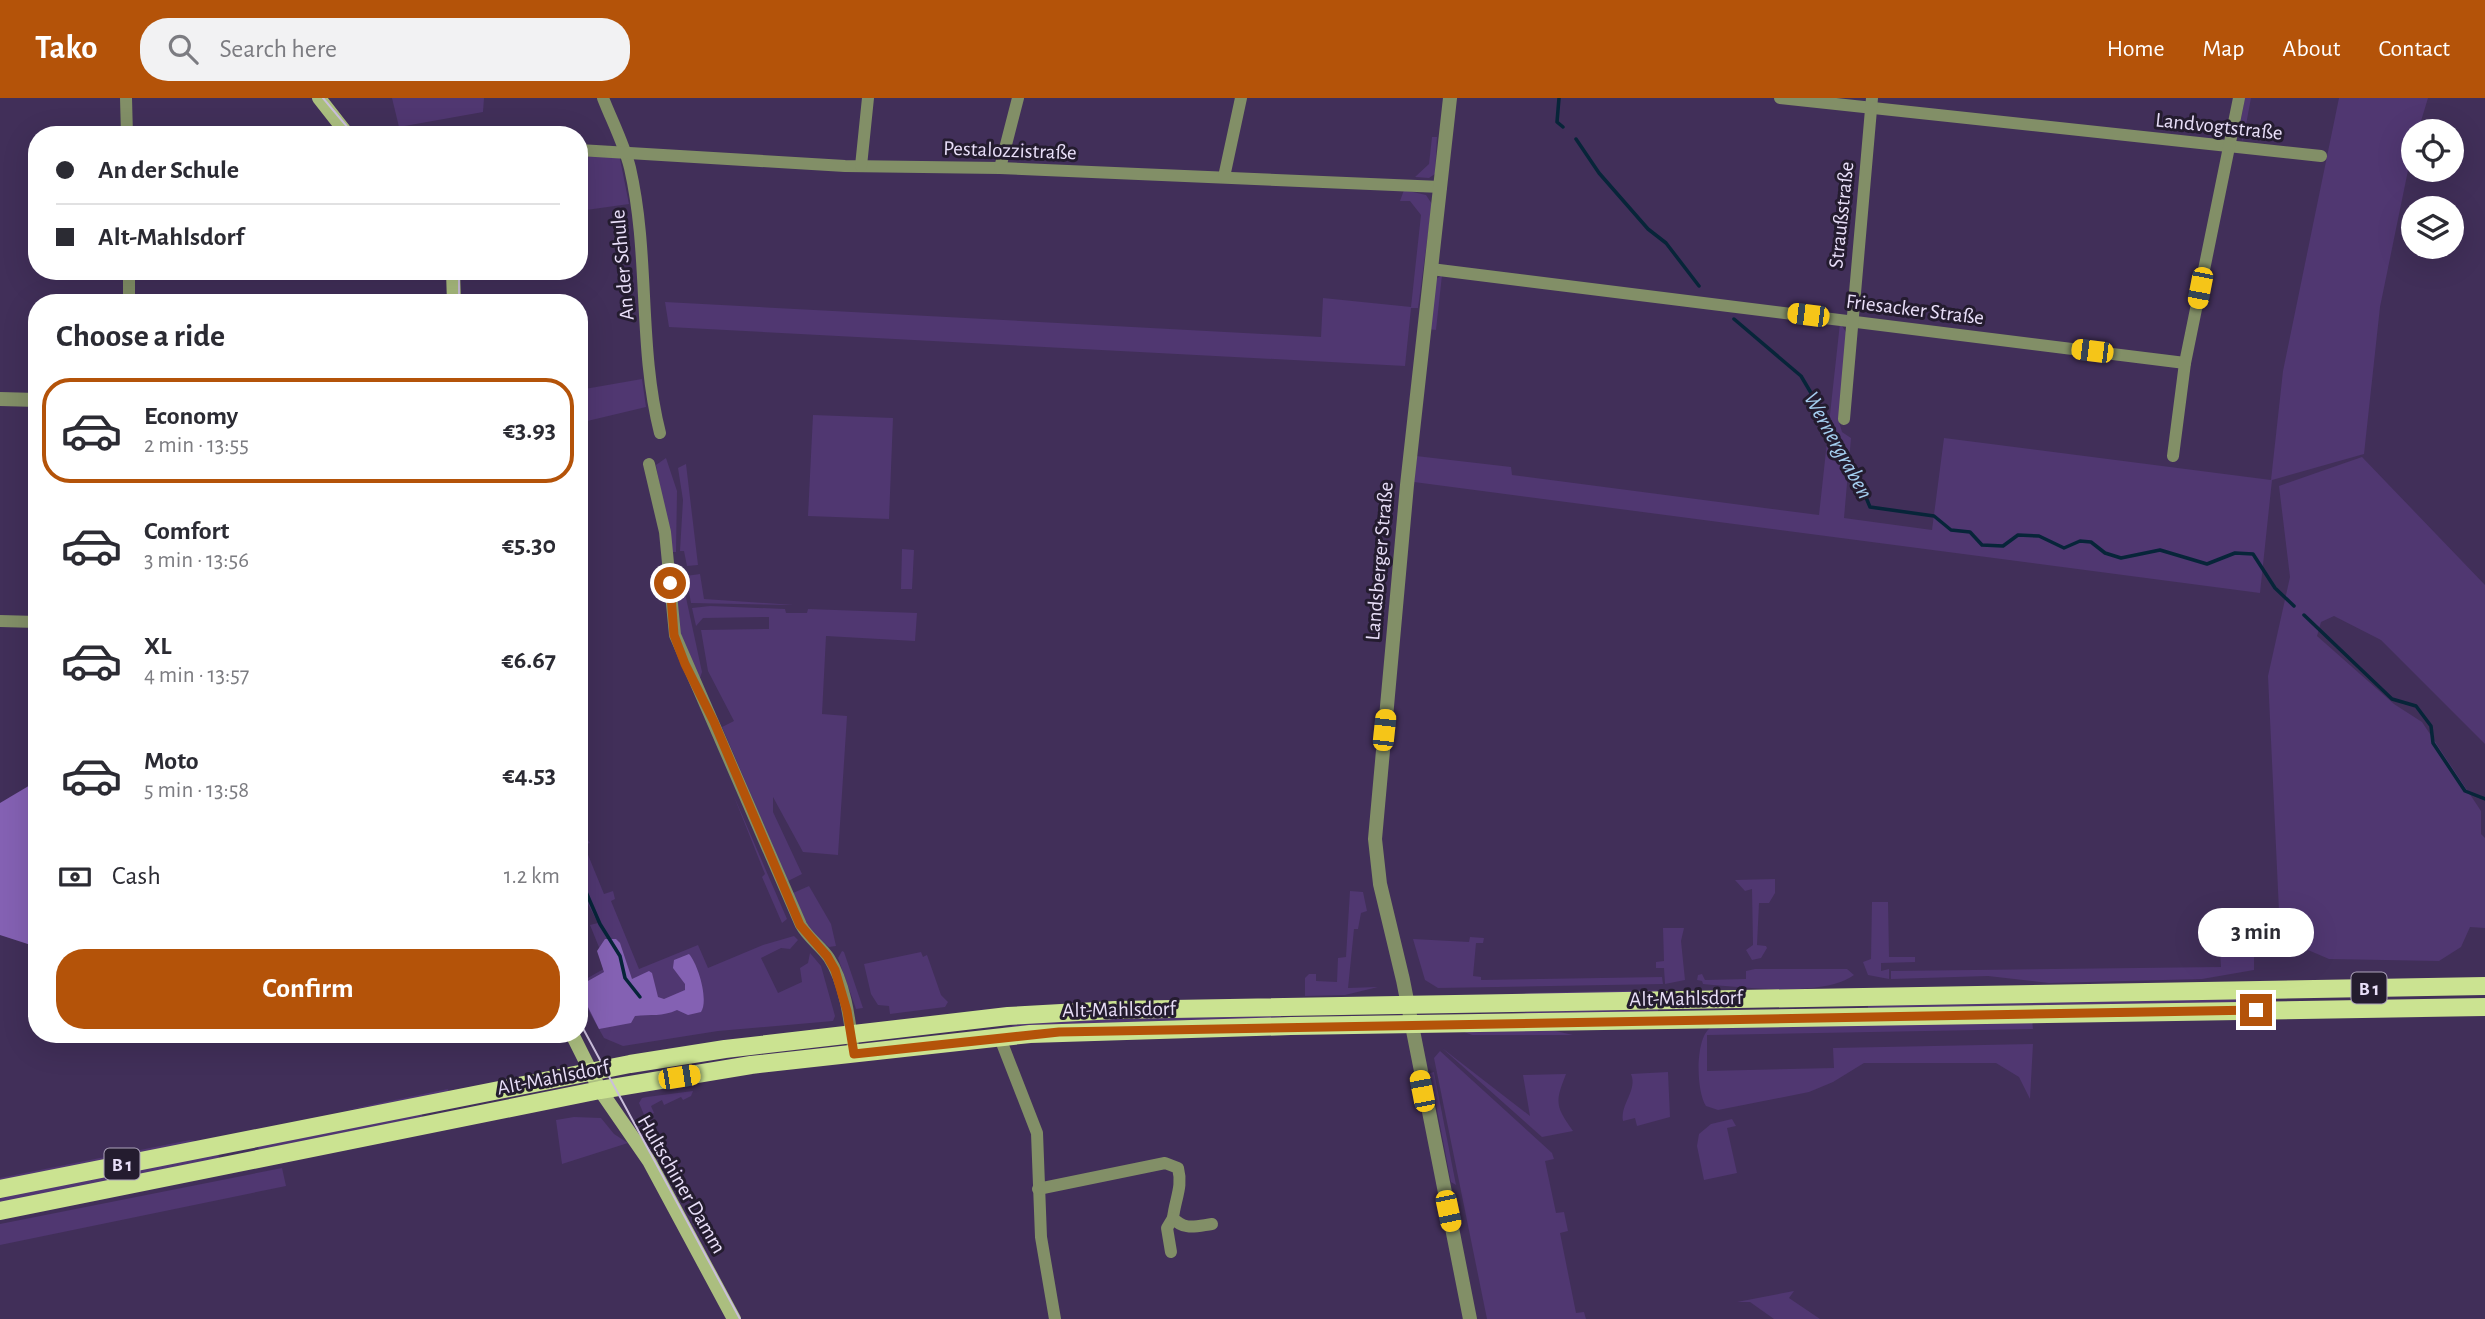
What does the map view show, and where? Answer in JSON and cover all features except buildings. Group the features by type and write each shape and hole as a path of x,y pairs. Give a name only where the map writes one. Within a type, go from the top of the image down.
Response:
{"main road":[{"path":"318,98 341,126"},
{"name":"Alt-Mahlsdorf","path":"0,1189 591,1072 724,1049 1008,1016 1115,1010 2485,986"},
{"name":"Alt-Mahlsdorf","path":"0,1211 600,1090 751,1065 1059,1032 2485,1007"},
{"name":"Hultschiner Damm","path":"576,1043 600,1090 649,1161 734,1319"}],"street":[{"path":"126,98 127,126"},
{"name":"An der Schule","path":"603,98 625,151 642,246 651,399 660,433"},
{"path":"861,166 868,98"},
{"path":"1000,168 1018,98"},
{"path":"1224,177 1241,98"},
{"name":"Landsberger Straße","path":"1450,98 1407,485 1376,839 1380,884 1469,1319"},
{"name":"Landvogtstraße","path":"1780,98 1872,103 2321,156"},
{"path":"2172,456 2185,363 2239,98"},
{"name":"Straußstraße","path":"1844,419 1872,103"},
{"name":"Pestalozzistraße","path":"588,150 861,166 1000,168 1441,187"},
{"name":"Friesacker Straße","path":"1431,270 2185,363"},
{"path":"0,399 28,400"},
{"path":"649,464 665,532 674,635 800,925 827,956 835,970 854,1054"},
{"path":"0,621 28,622"},
{"path":"1000,1038 1037,1133 1041,1237 1055,1319"},
{"path":"1038,1189 1165,1163 1178,1168 1181,1189 1173,1218 1167,1228 1171,1252"},
{"path":"1173,1218 1179,1225 1190,1227 1212,1223"}],"shaded area":[{"path":"392,98 484,98 483,112 399,126"},
{"path":"2245,98 2251,98 2243,141 2238,134"},
{"path":"2339,98 2428,98 2422,119 2401,119 2401,182 2406,182 2380,307 2364,454 2272,480 2260,593 1414,482 1416,456 1511,467 1512,475 1819,515 1840,323 1848,335 1839,422 1842,432 1851,438 1844,518 1932,530 1944,438 2271,480 2283,371"},
{"path":"1432,137 1437,137 1435,174 1429,178 1415,177 1429,164"},
{"path":"619,154 629,204 588,210 588,155"},
{"path":"1404,190 1426,195 1432,204 1418,308 1411,308 1405,366 669,327 665,302 1321,337 1323,298 1411,307 1421,215 1410,201 1400,201"},
{"path":"1442,275 1436,330 1427,329 1436,279"},
{"path":"642,379 646,407 588,421 588,388"},
{"path":"813,415 893,418 889,519 808,516"},
{"path":"2362,457 2485,585 2485,744 2381,640 2334,616 2321,622 2317,636 2394,704 2422,722 2481,811 2481,834 2485,838 2485,928 2470,927 2461,947 2439,961 2329,959 2294,944 2279,911 2268,676 2290,577 2279,486"},
{"path":"666,458 677,491 676,552 672,552 656,465"},
{"path":"686,464 698,565 687,566 684,551 680,551 683,500 678,468"},
{"path":"902,549 914,550 912,589 901,589"},
{"path":"700,574 704,599 794,605 691,603 686,576"},
{"path":"682,579 702,672 699,681 679,637 674,582"},
{"path":"710,606 785,609 786,613 807,613 808,609 917,613 915,641 826,636 822,714 847,716 838,855 803,852 773,797 773,812 802,874 788,881 722,727 734,721 708,671 701,630 769,629 769,617 703,618 696,626 692,608"},
{"path":"28,786 28,944 0,935 0,803"},
{"path":"733,794 787,919 782,923 762,877 765,874"},
{"path":"588,855 604,894 613,891 615,899 611,901 639,969 698,945 708,968 763,945 794,936 798,940 790,949 781,948 761,958 778,993 802,982 800,968 808,963 810,953 821,966 835,1016 833,1021 718,1031 623,1046 604,1038 588,1010 588,978 607,967 590,925 598,923 588,904"},
{"path":"1775,879 1775,893 1769,903 1759,903 1757,945 1767,948 1761,958 1752,960 1746,950 1753,945 1752,889 1745,891 1735,880"},
{"path":"809,886 831,924 836,946 829,947 810,930 793,893"},
{"path":"1350,891 1363,892 1367,911 1361,913 1358,929 1354,929 1348,988 1378,987 1345,995 1305,996 1305,978 1309,974 1316,974 1316,981 1337,982 1338,958 1346,957"},
{"path":"1872,902 1888,902 1889,957 1915,957 1915,962 1881,963 1881,971 1889,969 1889,979 1868,975 1863,962 1871,959"},
{"path":"1663,928 1684,928 1681,941 1685,980 1665,984 1664,968 1656,968 1656,962 1664,961"},
{"path":"1470,937 1484,938 1483,943 1476,943 1473,976 1481,977 1481,980 1662,977 1663,984 1438,988 1425,980 1413,939 1469,942"},
{"path":"605,939 616,939 620,943 632,979 649,971 652,973 658,997 664,999 685,990 685,984 673,968 674,960 689,954 701,982 704,999 701,1012 688,1015 677,1010 635,1016 631,1023 599,1029 588,1007 588,981 604,972 597,951"},
{"path":"2254,950 2254,970 2202,979 2049,983 1988,976 1891,979 1891,971 2221,967 2220,951"},
{"path":"842,951 863,1008 856,1009 838,958"},
{"path":"921,952 923,957 927,955 941,995 948,1002 945,1007 890,1014 889,1006 878,1005 871,994 864,964"},
{"path":"1847,969 1854,975 1822,987 1802,989 1703,984 1697,980 1698,975 1702,974 1705,980 1746,979 1746,971"},
{"path":"1657,990 1657,995 1558,997 1522,993"},
{"path":"2254,996 2254,1004 1868,1009 1868,1005"},
{"path":"1658,1006 1658,1015 1513,1014 1556,1008"},
{"path":"1281,1013 1281,1017 1221,1023 1003,1031 1002,1028 1036,1020"},
{"path":"2032,1020 2033,1029 1707,1035 1707,1071 1834,1068 1833,1048 2033,1044 2030,1099 2019,1077 1996,1063 1864,1063 1833,1082 1809,1092 1718,1110 1706,1106 1700,1089 1700,1054 1705,1034 1710,1028"},
{"path":"1547,1029 1573,1035 1472,1035 1459,1030"},
{"path":"1442,1048 1530,1116 1523,1075 1566,1074 1559,1104 1573,1131 1542,1137"},
{"path":"1440,1051 1552,1153 1554,1159 1545,1161 1556,1213 1564,1212 1568,1231 1560,1233 1576,1313 1584,1312 1586,1319 1487,1319 1434,1058"},
{"path":"1434,1072 1456,1185 1451,1182 1430,1073"},
{"path":"1668,1072 1670,1117 1637,1126 1635,1118 1623,1121 1632,1086 1631,1074"},
{"path":"448,1089 450,1094 346,1110"},
{"path":"693,1091 691,1096 683,1100 681,1097 664,1105 662,1100 651,1106 654,1113 645,1117 639,1103 642,1098"},
{"path":"421,1112 423,1118 269,1150 259,1149 257,1146"},
{"path":"574,1117 601,1118 614,1134 628,1143 562,1164 556,1120"},
{"path":"1732,1119 1736,1126 1727,1128 1737,1173 1704,1180 1697,1146 1699,1134 1711,1124"},
{"path":"190,1140 203,1142 0,1183 0,1178"},
{"path":"218,1152 219,1158 0,1205 0,1195"},
{"path":"282,1168 286,1186 0,1245 0,1224"},
{"path":"1794,1291 1789,1298 1820,1319 1774,1319 1750,1302 1737,1302"}],"waterway":[{"name":"Wernergraben","path":"1559,98 1557,122 1563,127"},
{"name":"Wernergraben","path":"1576,139 1599,173 1648,229 1666,243 1699,286"},
{"name":"Wernergraben","path":"1734,319 1801,376 1849,457 1870,507 1934,516 1951,530 1970,532 1982,545 2003,546 2018,535 2039,536 2064,548 2080,541 2091,542 2105,553 2121,558 2160,550 2207,564 2235,553 2253,554 2275,588 2294,606"},
{"name":"Wernergraben","path":"2304,615 2392,699 2416,706 2431,726 2433,743 2465,791 2485,799"},
{"path":"588,897 600,924 620,956 625,978 640,997"}],"tram line":[{"path":"323,98 346,126"},
{"path":"459,280 459,294"},
{"path":"588,1038 740,1319"}],"route":[{"path":"670,583 674,635 685,664 714,722 800,925 827,956 835,970 847,1011 854,1054 1059,1032 2256,1010"}]}
